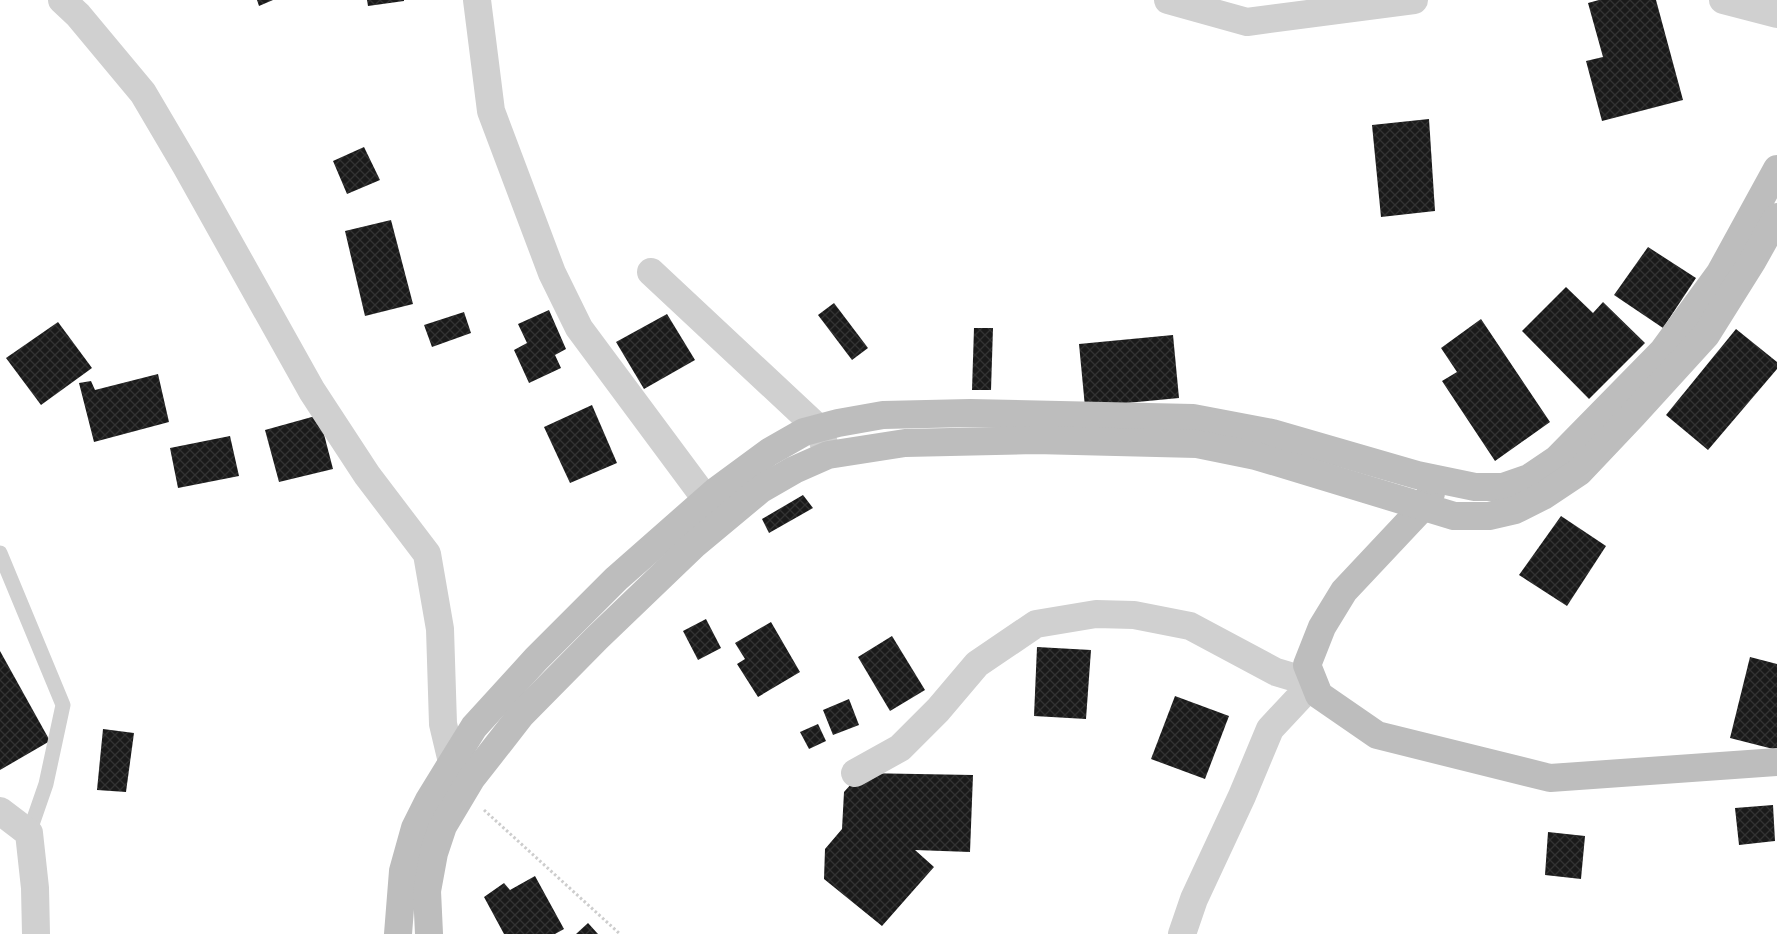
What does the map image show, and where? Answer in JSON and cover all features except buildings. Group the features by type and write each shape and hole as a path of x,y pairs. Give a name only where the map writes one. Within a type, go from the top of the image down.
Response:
{"street":[{"path":"62,0 78,15 142,93 186,166 312,391 367,475 427,554 440,629 443,724 452,762 464,791"},
{"path":"477,0 491,111 552,273 579,328 722,521"},
{"path":"1168,0 1247,22 1414,0"},
{"path":"1723,0 1777,14"},
{"path":"416,934 399,922 403,871 415,828 429,800 474,727 536,659 616,579 705,500 769,452 804,432 838,422 883,415 970,412 1193,418 1272,432 1438,480 1475,487 1502,487 1529,478 1557,459 1663,351 1720,273 1777,169"},
{"path":"429,934 427,891 434,854 443,826 471,779 521,715 611,624 695,544 761,489 794,470 828,455 905,444 1035,440 1197,444 1256,456 1454,516 1488,516 1522,506 1543,496 1579,472 1706,335 1753,260 1777,217"},
{"path":"651,272 818,428 828,455"},
{"path":"1438,480 1424,507 1344,591 1322,627 1307,666 1319,695 1377,734 1550,778 1777,762"},
{"path":"855,773 900,748 938,710 977,664 1036,624 1096,614 1134,615 1190,626 1276,672 1313,683"},
{"path":"1182,934 1194,899 1242,796 1270,729 1313,683"},
{"path":"0,811 29,833 35,888 36,934"}],"lane":[{"path":"0,554 63,704 46,784 29,833"}],"path":[{"path":"464,791 620,934"}]}
